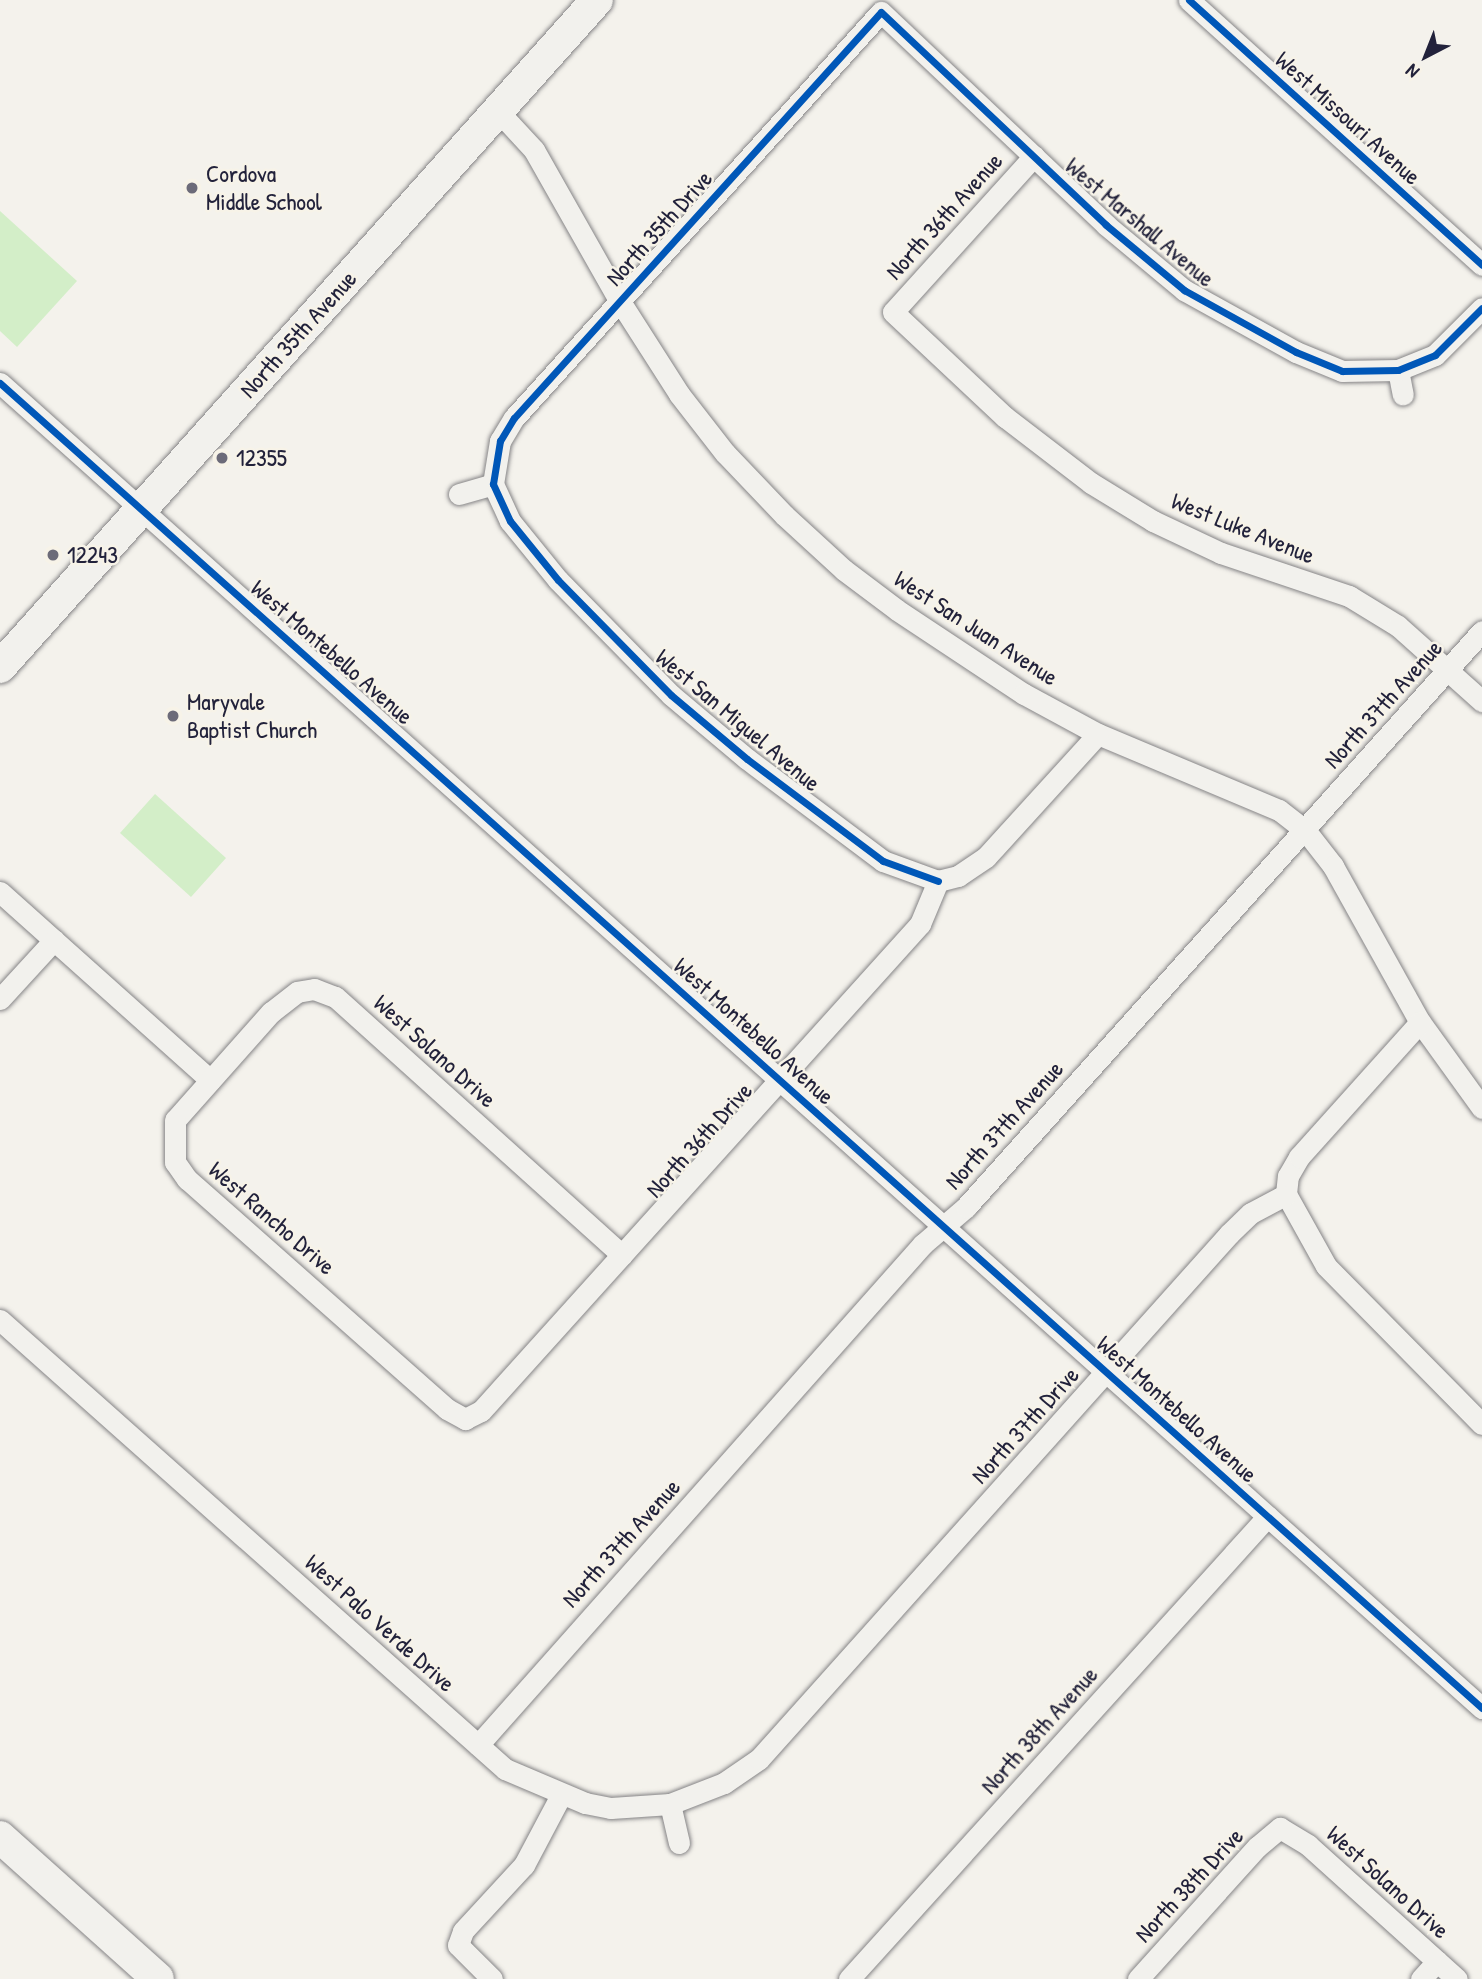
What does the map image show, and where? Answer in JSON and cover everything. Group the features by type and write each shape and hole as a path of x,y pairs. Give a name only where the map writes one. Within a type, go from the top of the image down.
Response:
{"main road":[{"name":"North 35th Avenue","path":"0,667 597,0"},
{"path":"0,1837 158,1979"}],"street":[{"name":"West Missouri Avenue","path":"1189,0 1482,264"},
{"name":"West Marshall Avenue","path":"881,12 1145,257 1223,314 1342,372 1398,370 1435,355 1482,308"},
{"name":"North 35th Drive","path":"493,484 500,441 514,418 881,12"},
{"name":"West San Juan Avenue","path":"498,111 534,150 619,300 679,394 725,453 844,570 949,646 1098,734 1269,805 1305,830 1333,866 1420,1022 1482,1108"},
{"name":"North 36th Avenue","path":"893,312 1034,156"},
{"name":"West Luke Avenue","path":"893,312 1005,417 1091,483 1153,521 1221,553 1349,596 1398,626 1482,701"},
{"path":"1398,370 1403,395"},
{"name":"West Montebello Avenue","path":"0,383 1482,1708"},
{"path":"459,494 493,484"},
{"name":"West San Miguel Avenue","path":"493,484 510,521 558,580 671,695 747,759 883,861 939,881"},
{"name":"North 37th Avenue","path":"478,1745 1482,631"},
{"path":"939,881 958,876 986,857 1098,734"},
{"name":"North 36th Drive","path":"465,1419 481,1411 920,924 939,881"},
{"path":"0,892 210,1080"},
{"path":"0,999 54,940"},
{"name":"West Solano Drive","path":"210,1080 271,1012 297,992 314,989 335,997 622,1255"},
{"path":"1420,1022 1299,1157 1288,1176 1286,1194 1308,1242 1326,1266 1482,1424"},
{"name":"West Rancho Drive","path":"210,1080 176,1120 175,1161 187,1179 447,1409 465,1419"},
{"name":"North 37th Drive","path":"561,1795 611,1808 670,1804 724,1783 759,1759 1229,1234 1251,1213 1286,1194"},
{"name":"West Palo Verde Drive","path":"0,1320 505,1769 561,1795"},
{"name":"North 38th Avenue","path":"849,1979 1268,1516"},
{"path":"492,1979 458,1945 463,1931 524,1864 561,1795"},
{"path":"670,1804 679,1843"},
{"name":"West Solano Drive","path":"1280,1828 1308,1845 1457,1979"},
{"name":"North 38th Drive","path":"1138,1979 1257,1847 1280,1828"},
{"path":"1421,1979 1437,1961"}],"green space":[{"path":"0,211 77,281 17,347 0,331"},
{"path":"155,794 226,858 191,897 120,833"}],"cycle path":[{"path":"1189,0 1482,265"},
{"path":"938,881 883,861 747,759 671,695 558,580 510,521 493,484 500,441 514,418 881,12 1106,225 1184,290 1296,352 1342,371 1398,370 1435,355 1482,308"},
{"path":"0,383 1482,1708"}],"place":[{"name":"Cordova Middle School","path":"192,188"},
{"name":"12355","path":"222,458"},
{"name":"12243","path":"53,555"},
{"name":"Maryvale Baptist Church","path":"173,716"}]}
